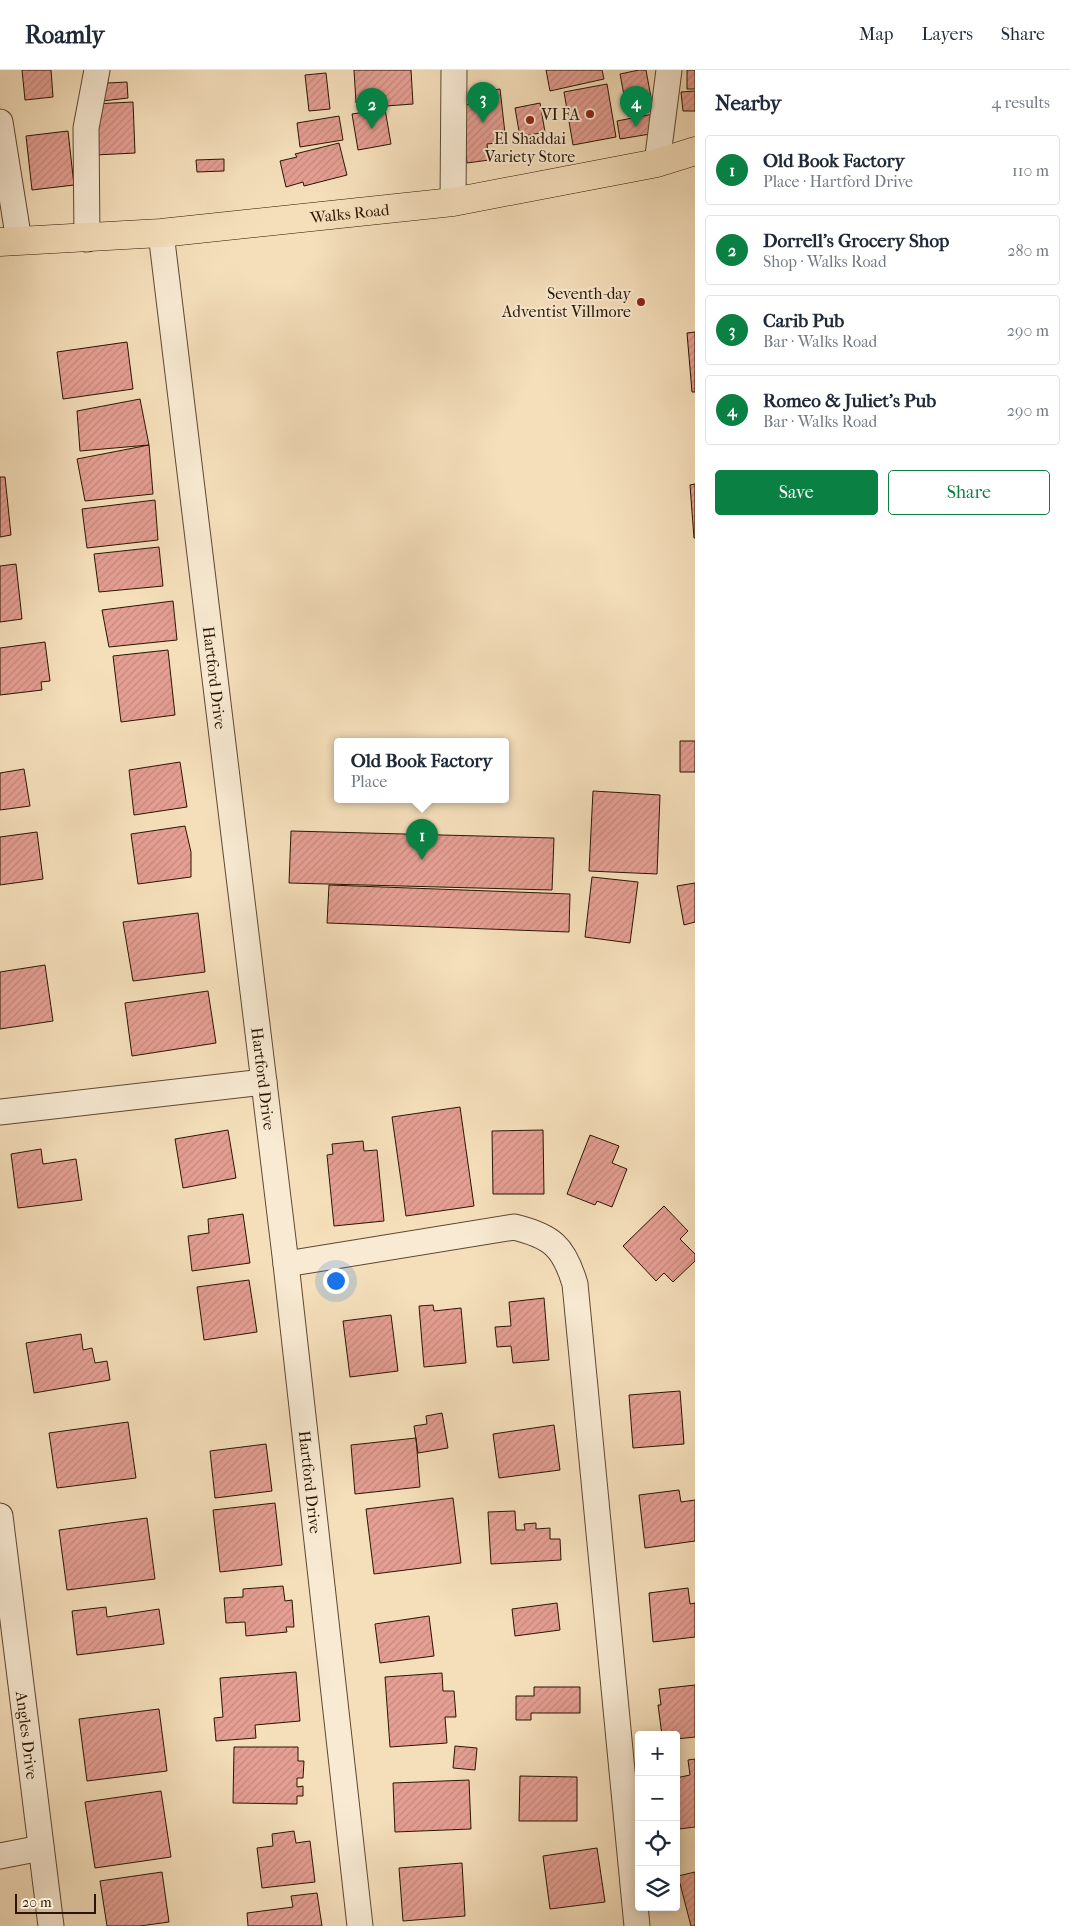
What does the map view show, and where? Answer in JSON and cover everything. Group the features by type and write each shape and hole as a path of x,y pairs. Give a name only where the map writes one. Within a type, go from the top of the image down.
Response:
{"main road":[{"name":"Walks Road","path":"9,242 86,239 160,233 453,202 657,163 695,151"}],"street":[{"path":"86,239 86,128 97,70"},
{"path":"453,202 454,70"},
{"path":"657,163 669,70"},
{"path":"0,122 9,242"},
{"name":"Hartford Drive","path":"160,233 286,1264 360,1926"},
{"path":"0,1112 264,1082"},
{"path":"286,1264 514,1227 536,1232 549,1240 555,1244 568,1262 575,1284 637,1926"},
{"name":"Angles Drive","path":"0,1516 50,1926"},
{"path":"0,1856 41,1848"}],"building":[{"path":"22,70 51,70 53,97 25,100"},
{"path":"354,70 411,70 413,104 386,106 385,95 380,95 380,101 356,103"},
{"path":"546,70 602,70 604,79 550,91"},
{"path":"646,70 652,103 647,104 649,112 628,116 620,74"},
{"path":"687,70 695,70 695,89 687,89"},
{"path":"326,73 330,109 309,111 305,75"},
{"path":"107,76 108,83 127,82 128,98 94,102"},
{"name":"VI FA","path":"607,84 616,137 573,145 564,92"},
{"path":"500,89 506,142 487,144 489,160 467,163 460,105 480,103 479,92"},
{"path":"695,91 695,111 683,111 681,92"},
{"path":"133,102 135,153 95,155 93,104"},
{"name":"El Shaddai Variety Store","path":"540,103 545,132 520,137 515,108"},
{"path":"385,109 391,144 358,150 352,114"},
{"path":"653,114 656,133 620,139 617,121"},
{"path":"339,116 343,140 300,147 297,123"},
{"path":"68,131 74,185 32,190 26,136"},
{"path":"339,143 347,175 304,186 303,182 286,187 280,161 297,157 295,154"},
{"path":"224,159 224,171 197,172 196,160"},
{"path":"695,332 695,392 692,392 687,333"},
{"path":"127,342 133,389 63,399 57,352"},
{"path":"140,399 149,445 80,451 77,411"},
{"path":"149,445 153,494 85,501 77,459"},
{"path":"0,477 5,477 11,535 0,537"},
{"path":"695,484 695,538 694,538 690,485"},
{"path":"155,500 158,540 87,548 82,509"},
{"path":"159,547 163,586 99,592 94,554"},
{"path":"16,564 22,619 0,622 0,566"},
{"path":"173,601 177,640 109,647 102,610"},
{"path":"45,642 50,681 41,682 42,690 0,695 0,648"},
{"path":"168,650 175,715 121,722 113,656"},
{"path":"680,741 695,741 695,772 680,772"},
{"path":"180,762 187,807 134,815 129,770"},
{"path":"24,769 30,806 0,810 0,773"},
{"path":"593,791 660,795 657,874 589,871"},
{"path":"185,826 191,852 191,877 138,884 131,834"},
{"path":"291,831 554,838 552,890 289,883"},
{"path":"37,832 43,879 0,885 0,837"},
{"path":"592,877 638,882 630,943 585,937"},
{"path":"695,883 695,922 684,925 677,886"},
{"path":"329,885 570,894 569,932 327,923"},
{"path":"198,913 205,972 133,981 123,922"},
{"path":"45,965 53,1021 0,1029 0,972"},
{"path":"208,991 216,1043 132,1056 125,1003"},
{"path":"460,1107 474,1206 406,1216 392,1117"},
{"path":"228,1130 236,1178 183,1188 175,1139"},
{"path":"543,1130 544,1194 493,1194 492,1131"},
{"path":"590,1135 619,1146 612,1163 627,1169 612,1207 597,1201 595,1205 567,1194"},
{"path":"363,1141 364,1151 377,1150 384,1221 334,1226 327,1155 333,1154 332,1144"},
{"path":"41,1149 43,1164 76,1159 82,1200 18,1208 11,1154"},
{"path":"664,1206 688,1231 680,1239 695,1254 695,1261 673,1282 664,1273 656,1281 623,1246"},
{"path":"243,1214 250,1263 192,1271 188,1236 209,1233 208,1219"},
{"path":"249,1280 257,1332 204,1340 197,1287"},
{"path":"544,1298 549,1360 513,1363 511,1346 497,1347 495,1327 511,1326 509,1302"},
{"path":"433,1305 434,1311 461,1308 466,1363 424,1367 419,1306"},
{"path":"391,1315 398,1371 350,1377 343,1321"},
{"path":"81,1334 83,1350 92,1348 95,1363 107,1361 110,1380 34,1393 26,1343"},
{"path":"680,1391 684,1444 633,1448 629,1395"},
{"path":"442,1413 448,1448 418,1453 414,1426 427,1424 426,1416"},
{"path":"128,1422 136,1478 57,1488 49,1433"},
{"path":"554,1425 560,1470 499,1478 493,1434"},
{"path":"416,1438 420,1487 355,1494 351,1445"},
{"path":"266,1444 272,1491 215,1498 210,1451"},
{"path":"679,1490 681,1502 695,1500 695,1541 645,1548 639,1495"},
{"path":"453,1498 461,1563 374,1574 366,1509"},
{"path":"275,1503 282,1565 220,1572 213,1510"},
{"path":"515,1511 516,1530 525,1530 524,1524 536,1523 536,1529 550,1528 550,1539 560,1539 561,1560 491,1564 488,1512"},
{"path":"147,1518 155,1579 67,1590 59,1530"},
{"path":"283,1586 285,1601 292,1600 294,1627 286,1627 287,1632 246,1636 245,1622 226,1623 224,1598 243,1597 243,1589"},
{"path":"688,1588 690,1604 695,1603 695,1637 653,1642 649,1593"},
{"path":"557,1603 560,1630 515,1636 512,1609"},
{"path":"106,1607 107,1617 159,1609 164,1644 77,1655 72,1611"},
{"path":"429,1616 434,1656 380,1663 375,1624"},
{"path":"296,1672 300,1721 255,1725 256,1738 216,1741 214,1718 223,1717 220,1678"},
{"path":"442,1673 443,1691 454,1691 456,1717 445,1717 447,1743 390,1747 385,1677"},
{"path":"695,1685 695,1737 680,1739 680,1731 661,1731 658,1705 661,1705 659,1689"},
{"path":"534,1687 580,1687 580,1713 531,1713 531,1720 516,1720 516,1696 534,1696"},
{"path":"159,1709 167,1771 87,1781 79,1719"},
{"path":"455,1746 477,1748 475,1770 453,1768"},
{"path":"234,1747 298,1747 298,1761 304,1761 303,1778 297,1778 297,1787 303,1786 303,1796 297,1796 297,1804 233,1803"},
{"path":"695,1759 695,1827 680,1829 680,1777 690,1775 688,1760"},
{"path":"520,1776 577,1777 577,1821 519,1821"},
{"path":"469,1780 471,1829 395,1832 393,1783"},
{"path":"161,1791 171,1857 95,1868 85,1802"},
{"path":"294,1831 296,1843 310,1841 315,1882 262,1888 257,1848 273,1846 272,1834"},
{"path":"597,1848 605,1902 550,1909 543,1856"},
{"path":"462,1863 465,1916 403,1921 399,1868"},
{"path":"162,1872 169,1922 140,1926 107,1926 100,1881"},
{"path":"695,1872 695,1926 691,1926 680,1884 680,1876"},
{"path":"317,1893 322,1926 248,1926 247,1913 293,1907 291,1896"}],"place":[{"name":"VI FA","path":"590,114"},
{"name":"El Shaddai Variety Store","path":"530,120"},
{"name":"Carib Pub","path":"483,123"},
{"name":"Romeo & Juliet's Pub","path":"636,127"},
{"name":"Dorrell's Grocery Shop","path":"372,129"},
{"name":"Seventh-day Adventist Villmore","path":"641,302"},
{"name":"Old Book Factory","path":"422,860"}]}
